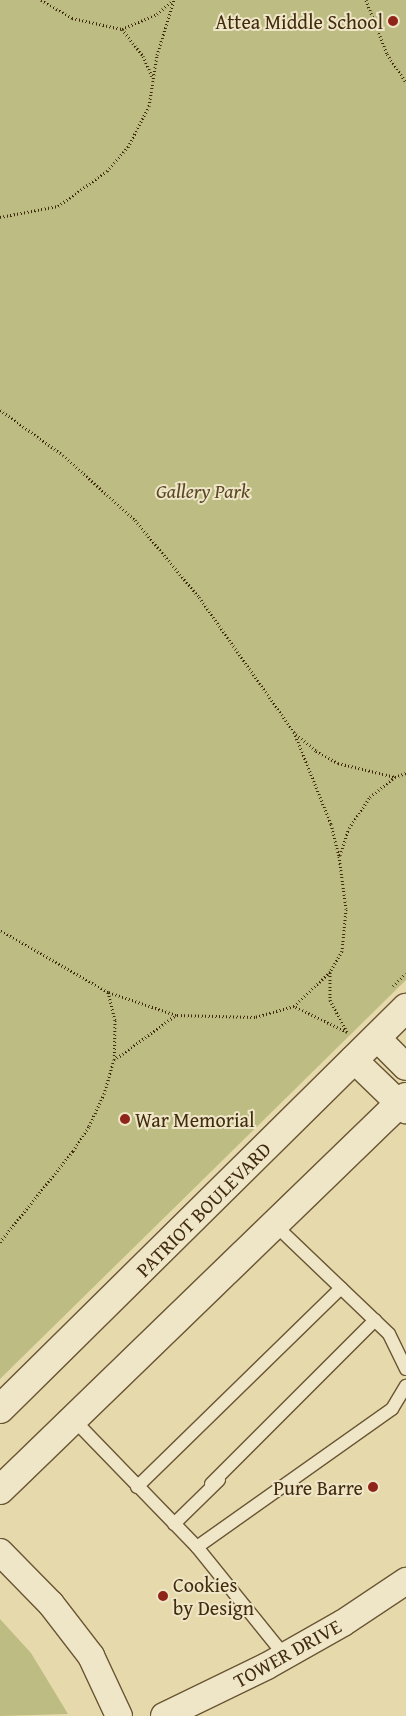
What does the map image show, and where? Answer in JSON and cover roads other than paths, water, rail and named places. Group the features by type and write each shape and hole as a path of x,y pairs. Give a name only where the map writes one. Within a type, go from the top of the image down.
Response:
{"main road":[{"name":"PATRIOT BOULEVARD","path":"0,1409 406,1008"},
{"path":"0,1490 274,1224 404,1103"}],"street":[{"path":"376,1037 406,1067"},
{"path":"353,1059 404,1103"},
{"path":"0,1552 50,1604 91,1656 118,1716"},
{"name":"TOWER DRIVE","path":"164,1716 285,1656 405,1584"}],"lane":[{"path":"274,1224 390,1334 406,1369"},
{"path":"137,1486 341,1288"},
{"path":"211,1484 375,1320"},
{"path":"174,1524 337,1363"},
{"path":"197,1547 392,1409 406,1386"},
{"path":"73,1419 197,1547 285,1656"}],"place":[{"name":"Attea Middle School","path":"393,21"},
{"name":"War Memorial","path":"125,1119"},
{"name":"Pure Barre","path":"373,1487"},
{"name":"Cookies by Design","path":"163,1596"}],"park label":[{"name":"Gallery Park","path":"203,490"}]}
